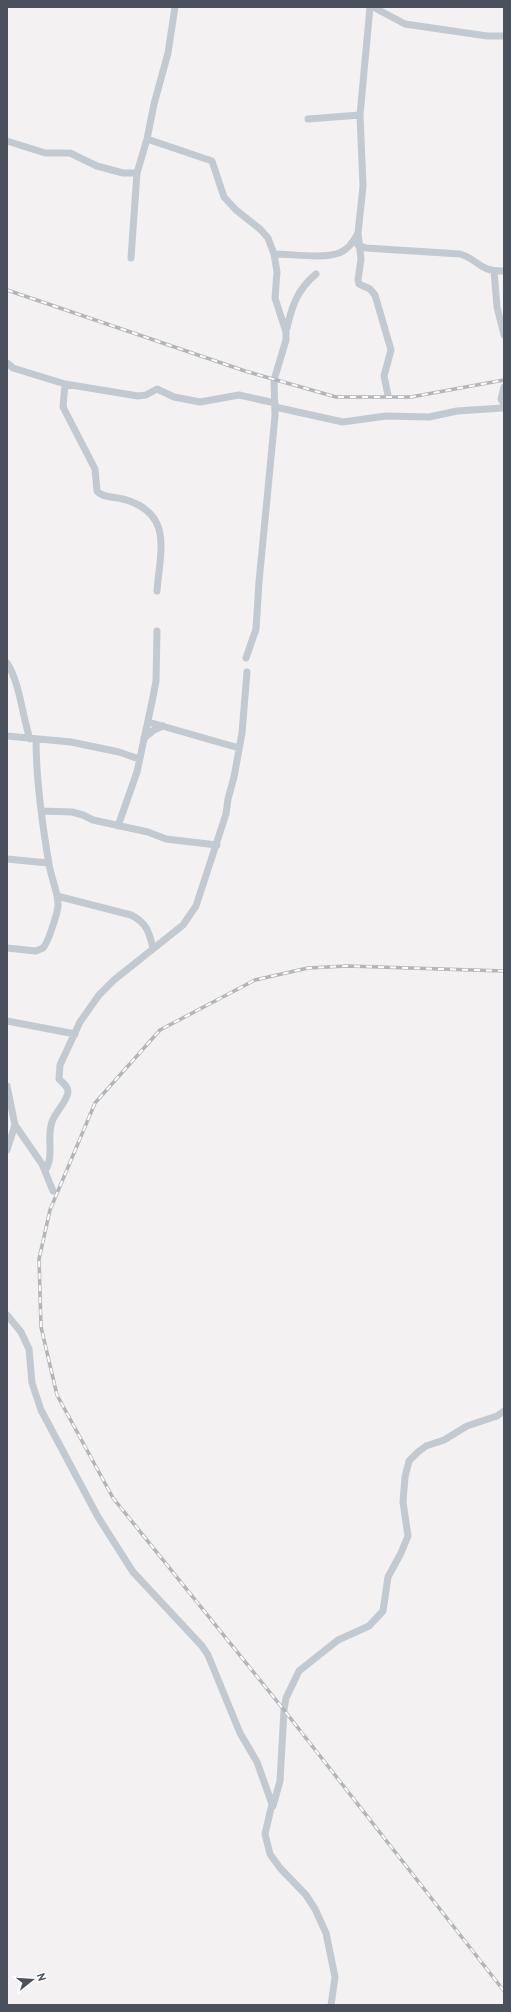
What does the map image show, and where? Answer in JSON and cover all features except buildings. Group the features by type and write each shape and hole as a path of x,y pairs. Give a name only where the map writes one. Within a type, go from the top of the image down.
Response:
{"street":[{"path":"131,258 137,173 168,53 175,7"},
{"path":"388,395 384,376 390,360 390,346 375,295 370,288 359,282 361,259 358,245 358,233 363,186 360,115 372,7 405,24 487,36 504,36"},
{"path":"308,119 360,115"},
{"path":"147,139 212,161 224,198 236,210 265,233 274,254 277,272 275,298 286,332"},
{"path":"7,141 45,153 70,153 97,166 123,173 137,173"},
{"path":"274,254 339,254 350,245 358,233"},
{"path":"358,245 366,248 460,254 466,256 478,265 494,271 504,271"},
{"path":"494,271 497,307 504,335"},
{"path":"246,658 256,629 275,405 274,380 284,347 286,332 296,297 305,283 316,274"},
{"path":"7,363 13,368 29,374 65,384 138,396 146,395 157,389 174,396 200,402 239,395 343,422 386,416 428,417 457,411 504,407 501,399 504,387"},
{"path":"65,384 63,407 65,415 95,469 97,491 105,496 129,501 147,510 158,524 162,540 157,590"},
{"path":"118,826 137,772 148,722 156,681 157,631"},
{"path":"7,663 16,682 22,713 33,739 48,863 58,905 50,936 43,948 36,951 7,948"},
{"path":"46,1171 50,1159 50,1134 52,1122 68,1092 66,1087 59,1079 60,1065 88,1010 105,988 183,925 196,906 226,818 228,799 234,778 242,733 247,672"},
{"path":"148,722 239,748"},
{"path":"144,738 163,726"},
{"path":"7,736 71,742 119,752 139,759"},
{"path":"42,811 72,812 93,820 148,832 166,839 217,846"},
{"path":"7,860 48,863"},
{"path":"57,896 130,915 140,920 148,928 153,948"},
{"path":"7,1021 75,1034"},
{"path":"7,1086 15,1125 46,1171 53,1191"},
{"path":"7,1150 15,1125"},
{"path":"7,1316 27,1342 31,1361 32,1383 38,1401 88,1498 133,1572 149,1587 205,1650 240,1733 257,1762 273,1806"},
{"path":"331,2005 335,1977 326,1933 310,1901 280,1868 270,1854 266,1844 265,1834 280,1781 286,1698 299,1670 332,1644 370,1626 383,1611 388,1577 408,1536 403,1502 405,1478 409,1461 426,1446 444,1440 467,1426 497,1416 504,1411"}],"railway":[{"path":"7,290 245,371 336,397 411,397 504,380"},
{"path":"504,971 347,966 308,968 255,980 160,1030 95,1103 50,1210 39,1259 41,1327 57,1395 113,1498 284,1710 504,1991"}]}
